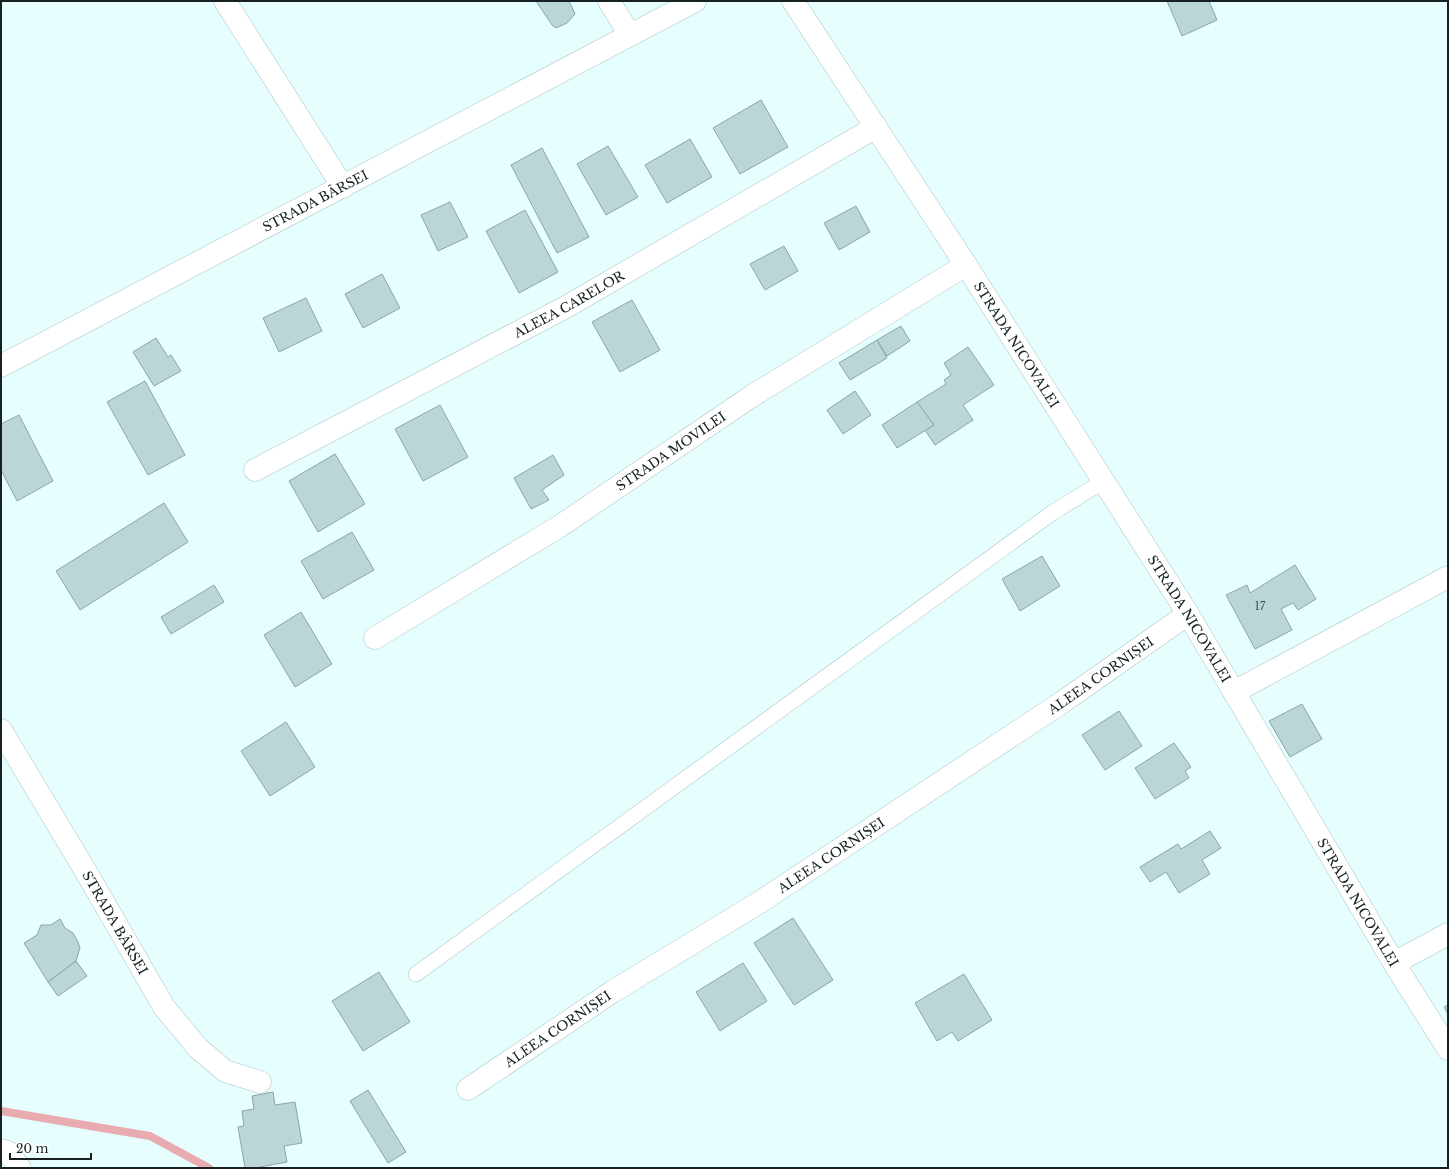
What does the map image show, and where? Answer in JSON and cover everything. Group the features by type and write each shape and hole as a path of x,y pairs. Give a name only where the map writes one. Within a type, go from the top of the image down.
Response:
{"street":[{"path":"225,1 343,186"},
{"path":"609,1 630,35"},
{"name":"STRADA BÂRSEI","path":"1,366 695,1"},
{"name":"STRADA NICOVALEI","path":"793,1 966,265 1188,614 1394,963 1448,1049"},
{"name":"ALEEA CARELOR","path":"255,470 566,307 876,127"},
{"name":"STRADA MOVILEI","path":"375,638 560,526 752,396 966,265"},
{"name":"STRADA NICOVALEI","path":"1234,692 1448,577"},
{"name":"ALEEA CORNIȘEI","path":"468,1089 612,992 766,898 1064,701 1188,614"},
{"name":"STRADA BÂRSEI","path":"1,730 85,870 164,1007 198,1048 225,1071 260,1082"},
{"path":"1394,963 1448,934"},
{"path":"1,1150 8,1152 20,1168"}],"lane":[{"path":"416,974 1052,513 1104,481"}],"building":[{"path":"536,1 569,1 575,14 567,23 556,28 552,25"},
{"path":"1167,1 1209,1 1217,20 1182,36"},
{"path":"761,100 788,147 740,174 713,128"},
{"path":"690,139 712,177 667,203 645,165"},
{"path":"608,146 638,197 606,215 577,164"},
{"path":"542,148 589,237 557,253 511,165"},
{"path":"450,202 468,237 438,251 421,215"},
{"path":"856,206 870,232 839,250 824,223"},
{"path":"525,210 558,272 519,293 486,231"},
{"path":"784,246 798,271 765,290 750,264"},
{"path":"382,274 400,308 363,328 345,294"},
{"path":"306,298 322,331 279,352 263,318"},
{"path":"632,300 660,350 620,372 592,322"},
{"path":"901,326 910,341 887,356 877,340"},
{"path":"156,338 168,357 171,355 181,371 154,386 133,352"},
{"path":"877,340 887,358 850,380 839,363"},
{"path":"968,347 994,385 963,405 973,420 935,445 925,430 934,425 917,402 946,384 944,380 951,375 944,363"},
{"path":"145,381 185,455 148,475 107,402"},
{"path":"855,391 871,415 843,434 827,410"},
{"path":"917,402 934,425 897,448 882,425"},
{"path":"440,405 468,457 423,481 395,429"},
{"path":"19,415 53,481 17,501 1,470 1,424"},
{"path":"335,454 365,504 318,532 289,481"},
{"path":"553,455 564,475 542,490 549,500 531,509 514,478"},
{"path":"164,503 188,542 80,610 56,571"},
{"path":"352,532 374,570 323,599 301,561"},
{"path":"1042,556 1060,586 1020,611 1002,579"},
{"path":"1295,565 1316,599 1298,610 1293,603 1281,609 1292,630 1255,649 1226,595 1247,585 1250,593"},
{"path":"214,585 224,602 171,634 161,617"},
{"path":"301,612 332,664 295,687 264,635"},
{"path":"1302,704 1322,739 1290,757 1269,721"},
{"path":"1119,711 1142,746 1105,770 1082,735"},
{"path":"286,722 315,767 270,796 241,751"},
{"path":"1174,743 1191,767 1185,771 1189,778 1155,799 1135,768"},
{"path":"1210,831 1221,848 1202,860 1210,874 1179,893 1166,872 1150,882 1140,867 1178,844 1181,849"},
{"path":"793,918 833,980 794,1005 754,943"},
{"path":"60,919 65,928 73,933 80,948 76,961 48,982 24,943 37,935 41,925 51,925"},
{"path":"76,961 87,976 58,996 48,982"},
{"path":"743,963 767,1001 720,1031 696,992"},
{"path":"379,972 410,1022 363,1051 332,1001"},
{"path":"964,974 992,1020 958,1041 952,1032 937,1041 915,1003"},
{"path":"1448,1005 1448,1014 1444,1007"},
{"path":"368,1090 406,1152 388,1163 350,1101"},
{"path":"273,1092 275,1105 295,1102 302,1143 284,1146 287,1162 255,1168 245,1168 238,1127 244,1126 242,1111 254,1109 252,1096"}],"waterway":[{"path":"1,1111 150,1136 209,1168"}]}
